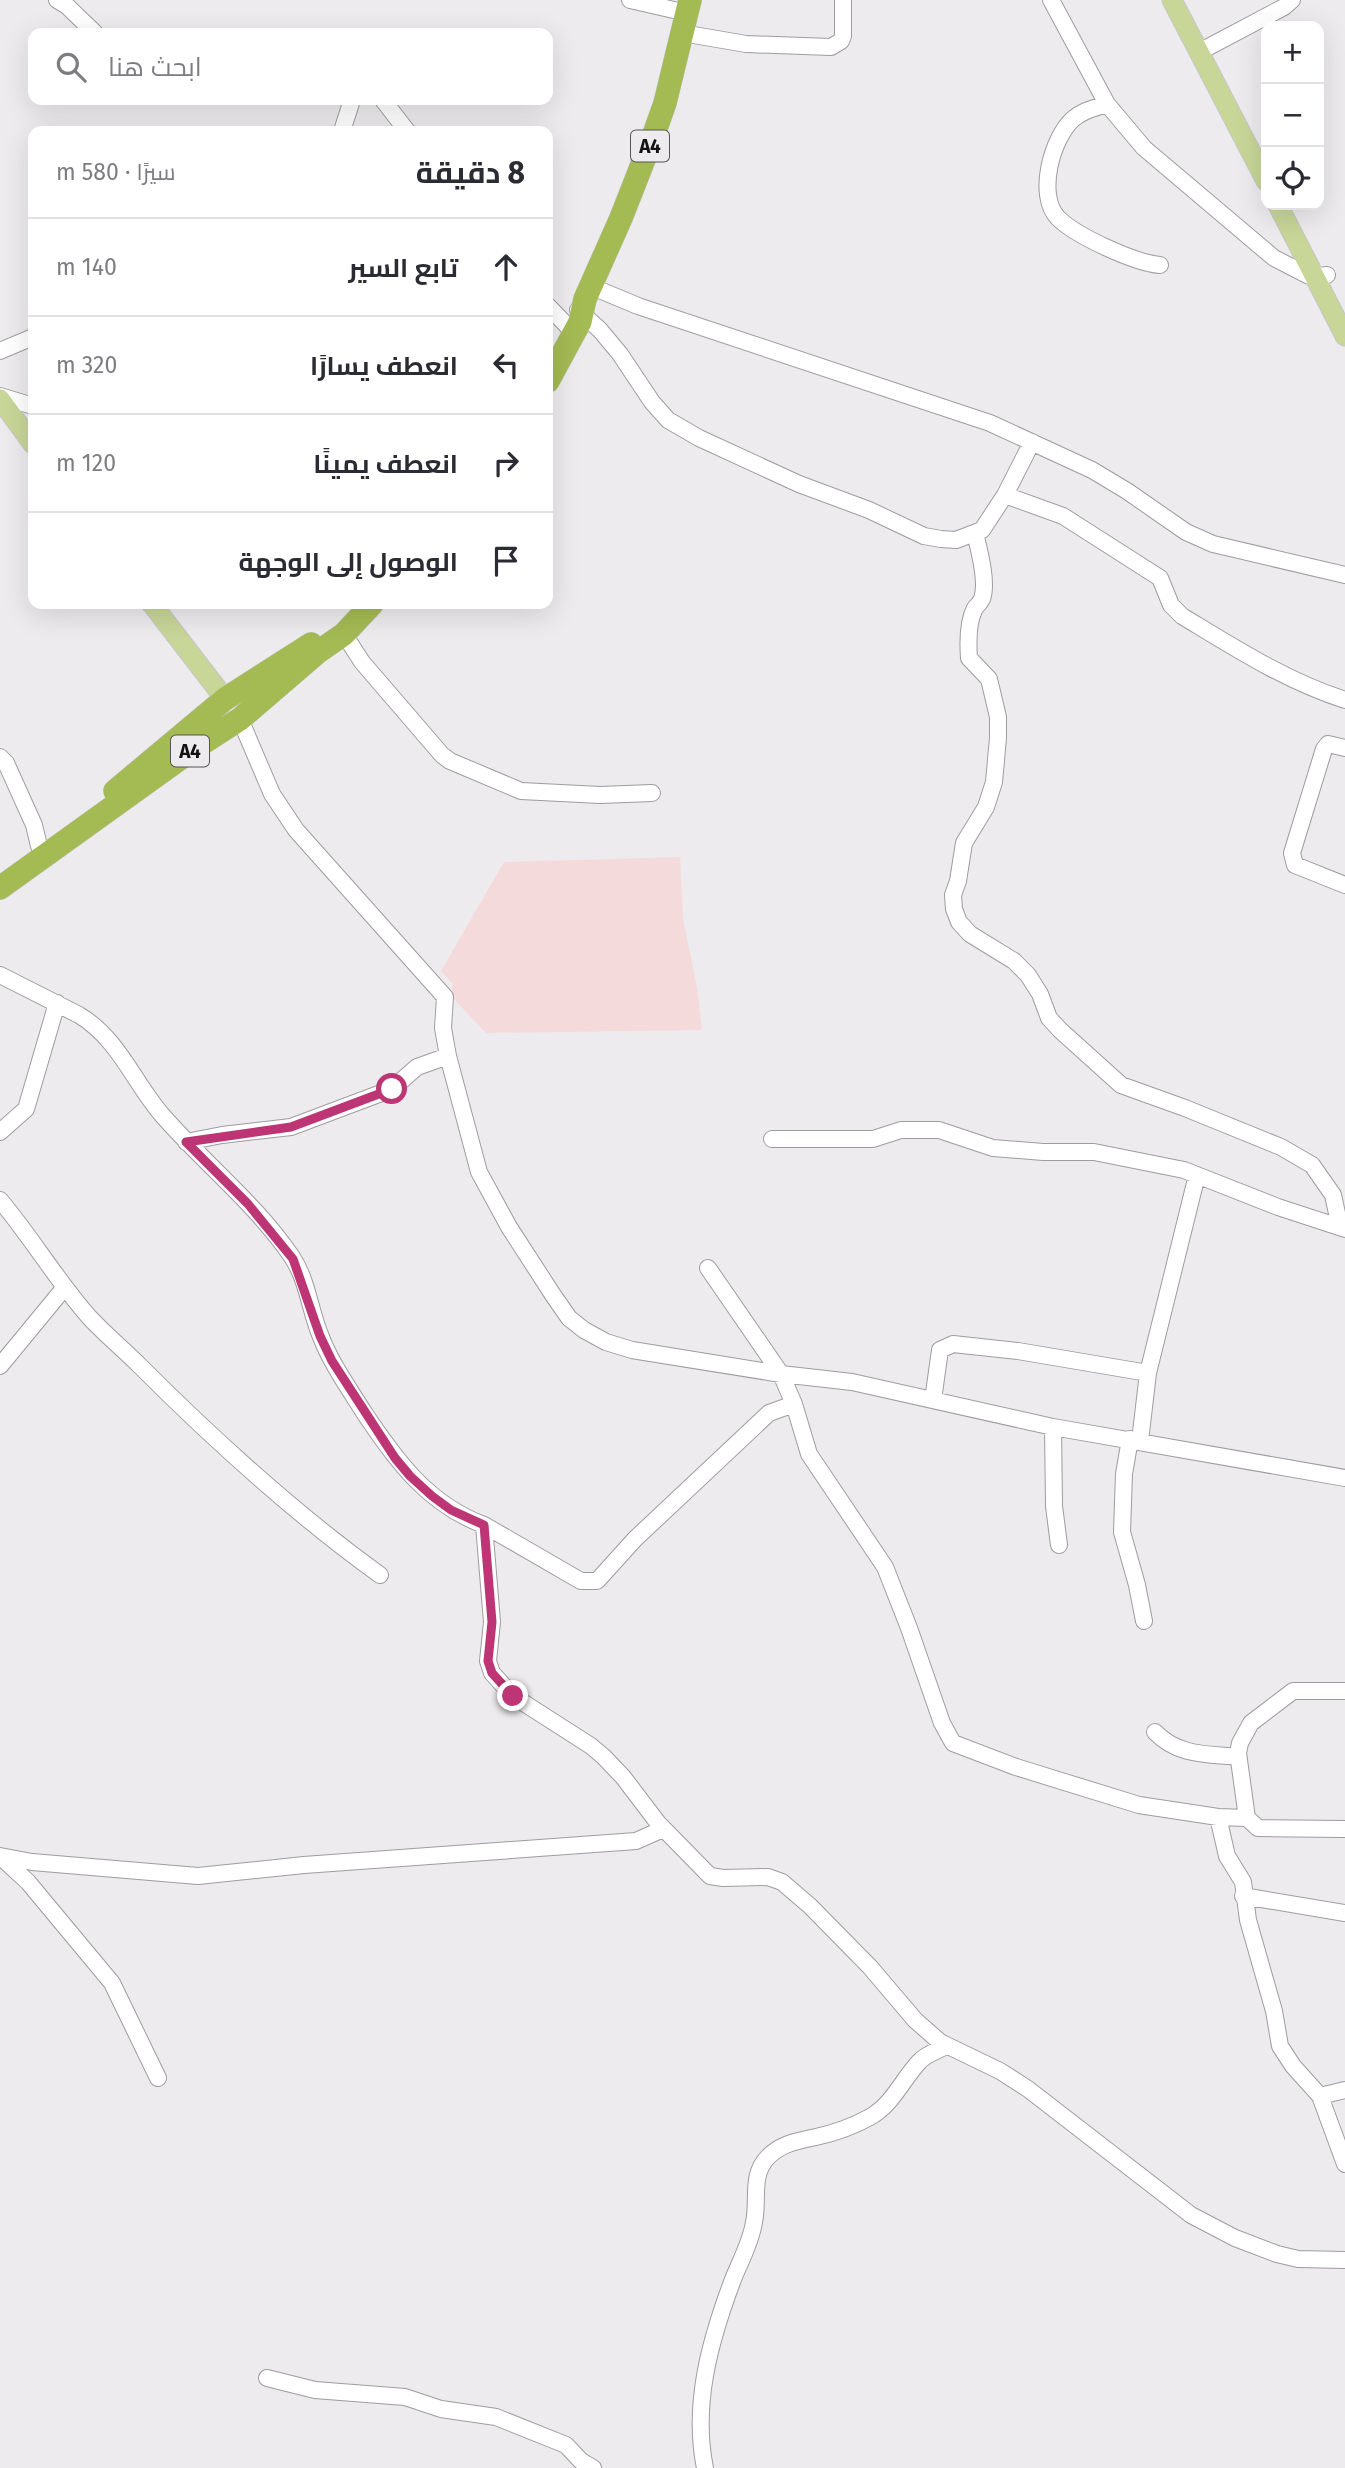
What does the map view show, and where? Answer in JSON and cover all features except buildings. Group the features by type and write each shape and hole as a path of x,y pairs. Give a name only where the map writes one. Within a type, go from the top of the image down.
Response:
{"highway":[{"name":"A4","path":"553,369 621,218 654,134 686,15"},
{"name":"A4","path":"553,346 578,310"},
{"name":"A4","path":"315,648 350,609"},
{"name":"A4","path":"206,729 240,719 253,694 315,648 344,634 367,609"},
{"name":"A4","path":"0,888 42,851 120,796 206,729 225,699 253,694"},
{"name":"A4","path":"0,873 42,851"}],"main road":[{"path":"1172,0 1204,49 1261,150"},
{"path":"1185,0 1204,49 1261,170"},
{"path":"1282,210 1321,276 1345,309"},
{"path":"1292,210 1345,336"},
{"path":"0,397 28,437"},
{"path":"156,609 225,699"}],"street":[{"path":"57,0 90,28"},
{"path":"630,0 686,15 746,44 831,47 841,41 843,36 843,0"},
{"path":"1051,0 1107,104 1144,148 1264,250 1287,266 1321,276"},
{"path":"1204,49 1284,7 1292,0"},
{"path":"1107,104 1083,111 1071,121 1061,136 1047,175 1050,205 1058,218 1111,250 1145,264 1160,265"},
{"path":"344,126 350,105"},
{"path":"387,105 403,126"},
{"path":"553,307 578,310 638,306 990,423 1092,470 1186,532 1213,544 1345,575"},
{"path":"578,310 620,354 652,402 668,420 799,484 869,510 924,536 956,540 982,530 1005,495 1032,442"},
{"path":"0,351 28,339"},
{"path":"0,397 28,405"},
{"path":"1005,495 1063,516 1160,578 1171,605 1182,616 1265,666 1315,690 1345,700"},
{"path":"975,533 983,585 982,600 974,609 969,658 989,678 998,717 998,738 994,782 986,807 964,843 953,895 959,922 970,934 1014,961 1028,975 1040,994 1049,1018 1121,1085 1282,1147 1312,1165 1332,1195 1342,1228"},
{"path":"344,634 362,662 450,761 521,791 600,795 652,793"},
{"path":"240,719 272,794 296,830 445,997 443,1028 448,1056 479,1172 509,1227 569,1318 584,1330 606,1342 632,1350 780,1374 852,1382 1053,1427 1345,1478"},
{"path":"1345,748 1328,744 1324,749 1292,853 1295,865 1345,885"},
{"path":"0,757 6,763 34,825 42,851"},
{"path":"0,975 57,1003 100,1030 160,1113 248,1204 293,1259 320,1336 332,1361 395,1458 410,1476 442,1503 467,1519 484,1525 581,1581 597,1581 635,1539 769,1413 794,1404"},
{"path":"0,1132 26,1109 57,1003"},
{"path":"186,1142 291,1127 392,1089 417,1067 448,1056"},
{"path":"772,1139 873,1139 901,1129 939,1130 993,1148 1094,1152 1197,1175 1278,1207 1342,1228"},
{"path":"1144,1621 1138,1585 1122,1532 1124,1474 1135,1440 1148,1373 1197,1175"},
{"path":"0,1200 65,1287 108,1337 230,1453 337,1544 380,1575"},
{"path":"708,1268 780,1374 794,1404 809,1454 885,1567 942,1723 953,1743 1016,1767 1139,1805 1218,1817 1247,1818"},
{"path":"0,1366 65,1287"},
{"path":"933,1400 940,1350 953,1344 1018,1350 1148,1373"},
{"path":"1053,1427 1054,1506 1059,1545"},
{"path":"484,1525 492,1622 488,1661 492,1673 513,1696 604,1757 663,1829 698,1866 714,1878 768,1878 782,1882 870,1967 915,2020 947,2046 1000,2071 1028,2089 1191,2214 1236,2238 1277,2254 1298,2259 1345,2260"},
{"path":"1345,1691 1293,1691 1251,1723 1240,1744 1238,1757 1247,1818 1258,1828 1345,1829"},
{"path":"1155,1732 1165,1742 1181,1750 1238,1757"},
{"path":"1218,1817 1227,1856 1234,1872 1242,1880 1248,1920 1274,2011 1280,2046 1293,2066 1320,2096 1345,2164"},
{"path":"0,1856 198,1876 304,1865 636,1841 663,1829"},
{"path":"0,1856 28,1882 112,1983 158,2078"},
{"path":"1243,1896 1345,1913"},
{"path":"705,2468 699,2425 704,2384 714,2329 754,2223 757,2195 755,2177 768,2158 794,2141 843,2129 872,2116 889,2103 918,2063 947,2046"},
{"path":"1320,2096 1345,2090"},
{"path":"267,2378 316,2390 405,2397 442,2409 496,2417 566,2445 581,2461 593,2468"}],"shaded area":[{"path":"680,857 683,919 697,987 702,1030 486,1033 451,996 453,984 441,971 504,862"}],"route":[{"path":"392,1089 291,1127 186,1142 248,1204 293,1259 320,1336 332,1361 395,1458 432,1496 467,1519 484,1525 492,1622 488,1661 492,1673 513,1696"}]}
